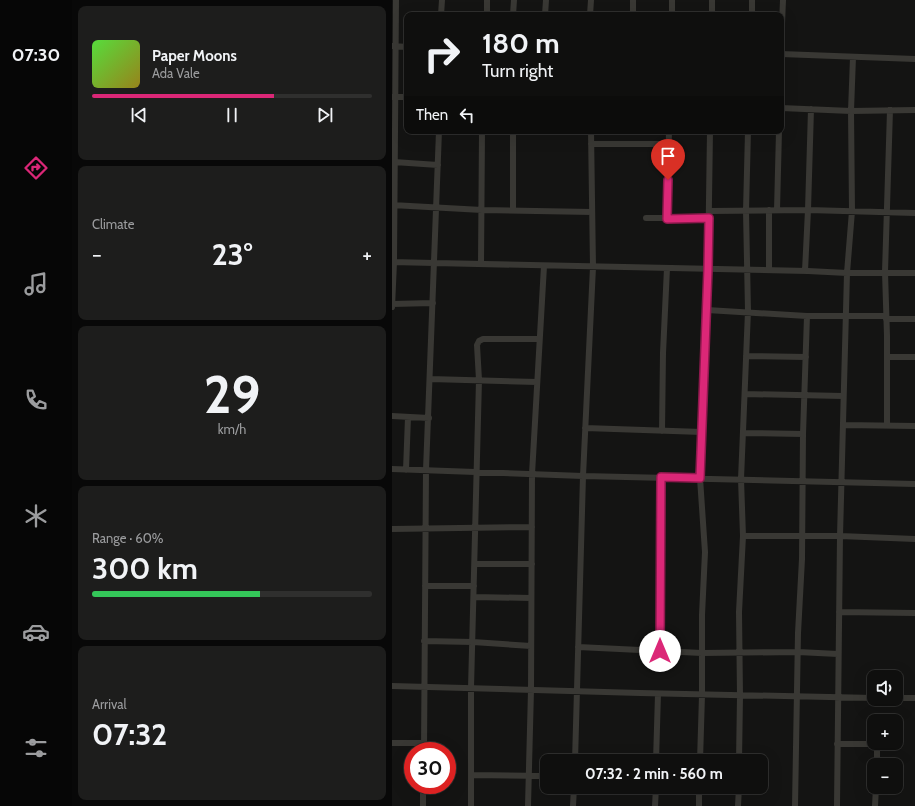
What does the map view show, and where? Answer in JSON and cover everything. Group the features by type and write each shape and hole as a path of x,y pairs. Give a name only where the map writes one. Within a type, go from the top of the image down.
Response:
{"street":[{"path":"392,307 394,162 393,97 396,0"},
{"path":"441,12 442,0"},
{"path":"486,0 486,12"},
{"path":"513,12 514,0"},
{"path":"546,0 546,12"},
{"path":"590,12 591,0"},
{"path":"633,0 633,12"},
{"path":"672,0 672,12"},
{"path":"712,0 712,12"},
{"path":"752,0 752,12"},
{"path":"782,12 783,0"},
{"path":"394,46 404,47"},
{"path":"784,54 915,58"},
{"path":"837,806 840,536 847,273 852,211 851,111 853,57"},
{"path":"393,97 404,97"},
{"path":"784,108 851,111 915,110"},
{"path":"805,271 811,109"},
{"path":"887,425 885,272 890,110"},
{"path":"424,742 426,470 439,134"},
{"path":"481,264 482,134"},
{"path":"513,134 513,210"},
{"path":"575,754 583,476 593,267 591,134"},
{"path":"667,219 669,134"},
{"path":"700,754 702,615 705,552 700,478 707,310 710,134"},
{"path":"739,754 739,612 744,536 741,479 748,311 746,211 748,134"},
{"path":"777,210 779,134"},
{"path":"591,144 668,144"},
{"path":"394,162 438,165"},
{"path":"393,205 482,210 592,212"},
{"path":"768,270 769,210"},
{"path":"709,211 808,210 915,213"},
{"path":"646,218 709,218"},
{"path":"393,262 847,273 915,273"},
{"path":"528,806 531,690 532,474 544,266"},
{"path":"662,431 667,268"},
{"path":"392,304 433,303"},
{"path":"707,310 748,311 807,316 915,319"},
{"path":"795,806 807,316"},
{"path":"471,806 471,688 478,472 479,380 477,345 479,341 483,339 539,339"},
{"path":"746,356 806,357"},
{"path":"887,357 915,357"},
{"path":"430,379 537,382"},
{"path":"745,394 844,396"},
{"path":"392,416 428,418"},
{"path":"406,470 408,417"},
{"path":"843,425 915,426"},
{"path":"585,428 702,432"},
{"path":"743,434 803,434"},
{"path":"392,469 583,476 803,480 915,484"},
{"path":"660,651 661,477"},
{"path":"392,529 532,527"},
{"path":"744,536 840,536 915,539"},
{"path":"475,564 532,564"},
{"path":"425,586 474,586"},
{"path":"474,597 532,598"},
{"path":"839,612 915,613"},
{"path":"424,641 473,642 531,646"},
{"path":"578,647 702,653 739,651 838,654"},
{"path":"392,686 577,692 867,698"},
{"path":"656,754 658,694"},
{"path":"903,698 915,698"},
{"path":"392,744 404,744"},
{"path":"837,744 872,744 877,749 877,758"},
{"path":"472,775 540,776"},
{"path":"423,794 423,806"},
{"path":"573,806 574,794"},
{"path":"655,806 656,794"},
{"path":"699,806 700,794"},
{"path":"738,806 739,794"},
{"path":"875,806 876,794"}],"route":[{"path":"660,651 661,477 700,478 709,218 667,219 668,180"}]}
